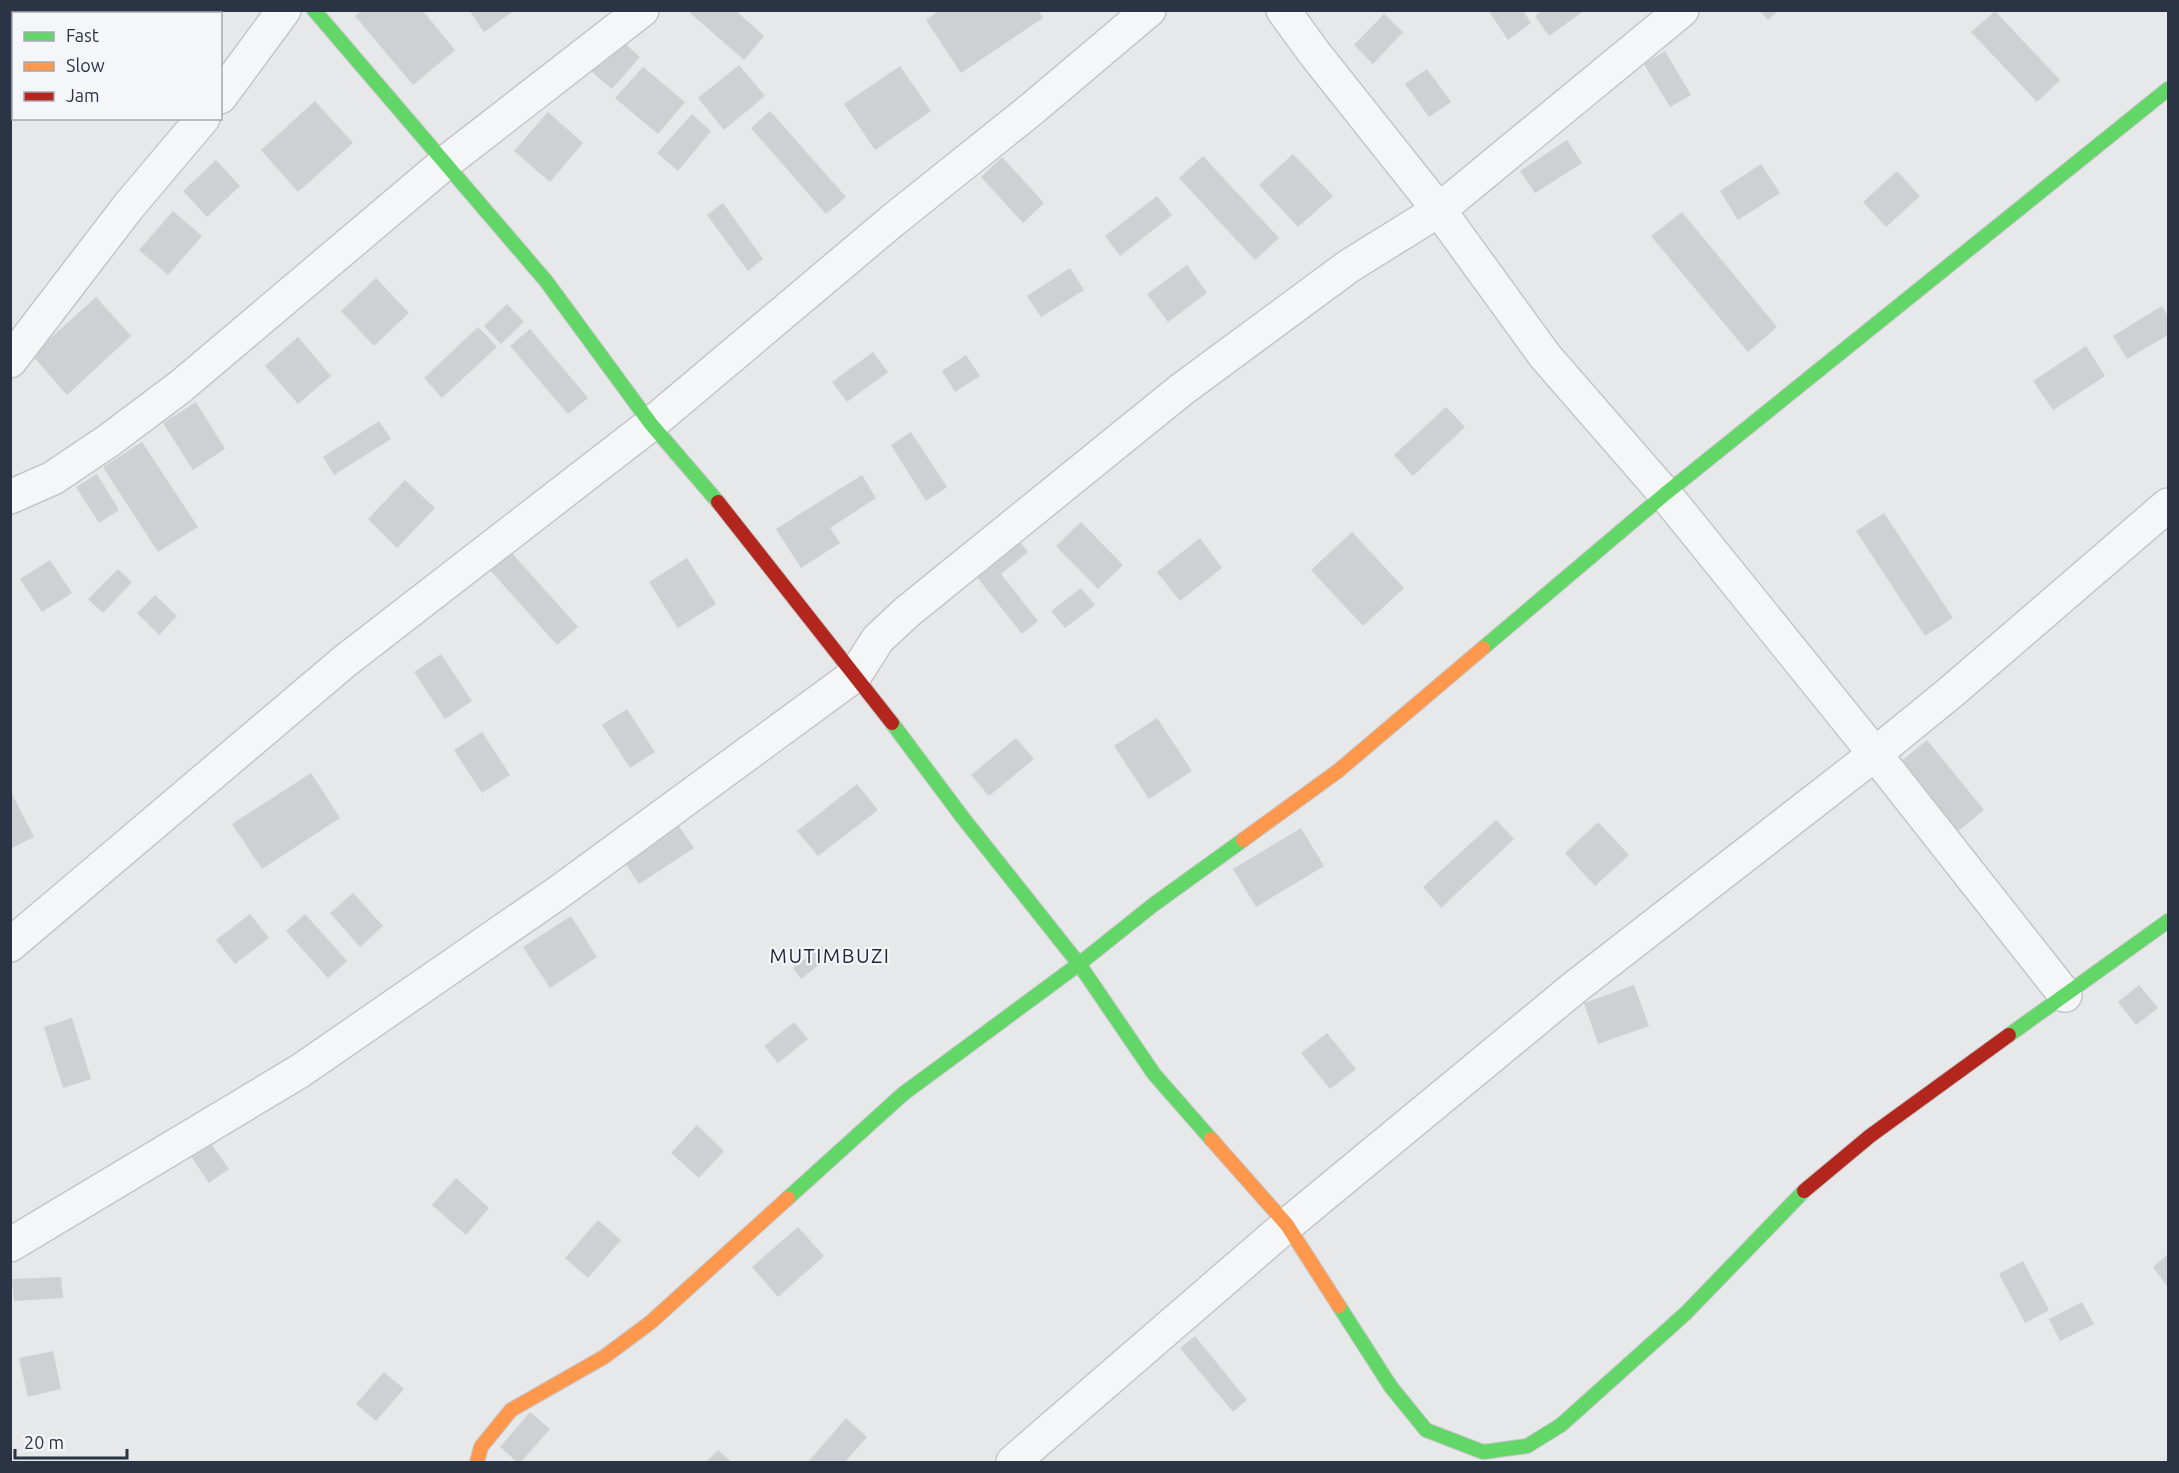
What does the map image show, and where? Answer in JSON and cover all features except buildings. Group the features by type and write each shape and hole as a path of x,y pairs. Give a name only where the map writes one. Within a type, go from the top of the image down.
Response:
{"street":[{"path":"222,94 284,10"},
{"path":"314,10 546,281 651,423 729,515 1079,964 1154,1074 1287,1225 1391,1387 1426,1430 1483,1452 1527,1446 1561,1425 1686,1313 1806,1189 1870,1136 2169,921"},
{"path":"10,497 53,477 108,441 180,387 446,163 642,10"},
{"path":"10,945 345,661 651,423 1149,10"},
{"path":"1283,10 1315,54 1439,210 1545,356 1665,494 1875,754 2065,995"},
{"path":"10,1245 300,1071 559,892 855,675 878,639 907,612 1181,390 1349,266 1439,210 1682,10"},
{"path":"477,1462 481,1447 511,1410 604,1357 651,1322 903,1094 1079,964 1153,905 1338,771 1665,494 2169,89"},
{"path":"10,361 128,207 201,120"},
{"path":"1013,1462 1287,1225 1574,988 1875,754 1951,692 2169,505"}],"traffic: fast":[{"path":"314,10 546,281 651,424 718,502"},
{"path":"1483,648 1665,494 2168,89"},
{"path":"892,723 963,818 1079,964 1154,1074 1211,1139"},
{"path":"788,1198 903,1094 1243,840"},
{"path":"2009,1035 2168,921"},
{"path":"1339,1306 1391,1387 1426,1430 1483,1452 1527,1446 1561,1425 1686,1313 1804,1191"}],"traffic: slow":[{"path":"1243,840 1338,771 1483,648"},
{"path":"1211,1139 1287,1225 1339,1306"},
{"path":"477,1462 481,1447 511,1410 604,1357 651,1322 788,1198"}],"traffic: jam":[{"path":"718,502 892,723"},
{"path":"1804,1191 1870,1136 2009,1035"}],"district":[{"name":"MUTIMBUZI","path":"830,956"}]}
